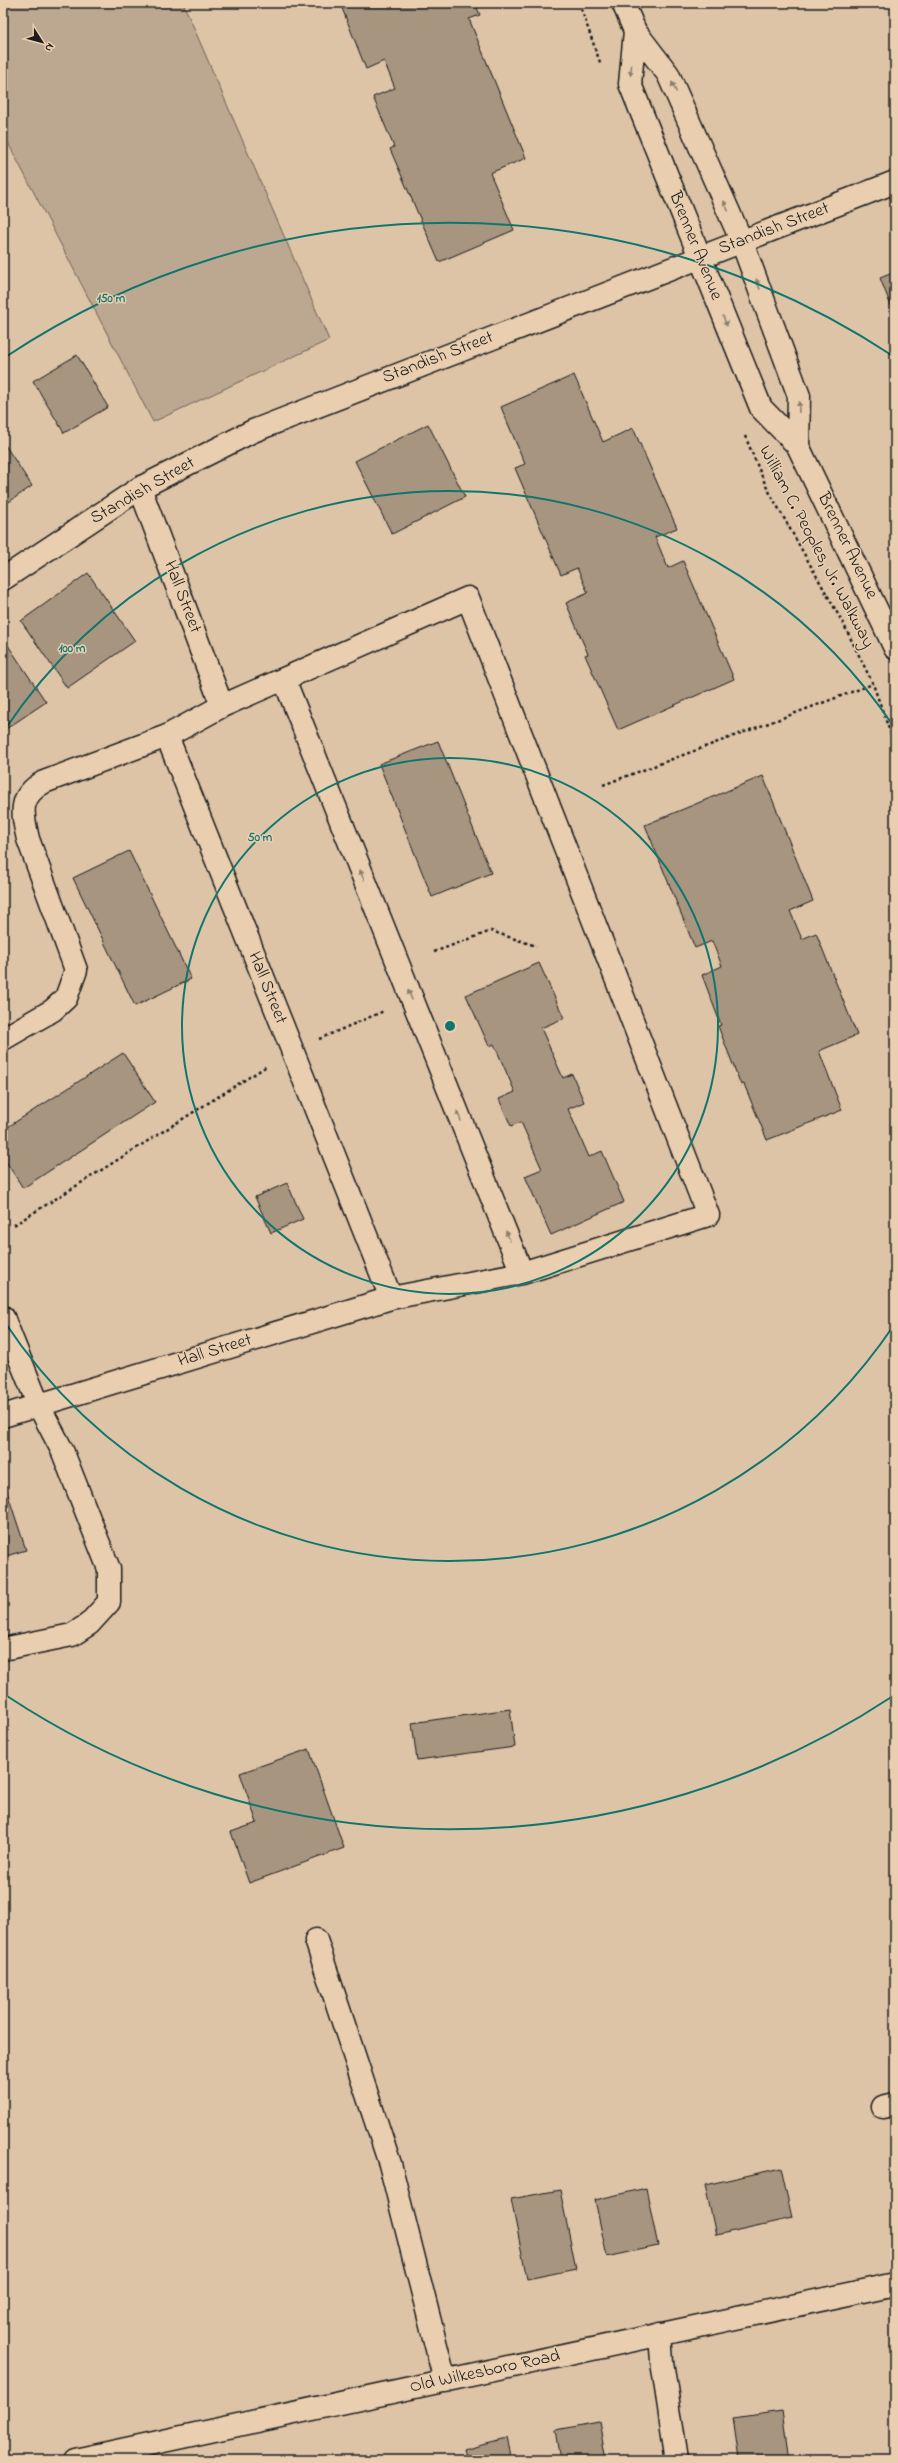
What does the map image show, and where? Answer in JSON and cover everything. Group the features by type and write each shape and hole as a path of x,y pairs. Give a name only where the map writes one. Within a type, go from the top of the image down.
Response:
{"street":[{"name":"Brenner Avenue","path":"623,3 635,31 668,74 742,242 799,396 798,446"},
{"name":"Brenner Avenue","path":"635,31 630,84 761,408 798,446 895,648"},
{"name":"Standish Street","path":"3,579 140,488 253,432 699,257 742,242 895,182"},
{"name":"Hall Street","path":"140,488 222,706"},
{"name":"Hall Street","path":"3,1416 38,1404 391,1298 522,1273 708,1215 468,598 284,679"},
{"path":"3,1038 53,1010 66,998 76,970 28,839 24,820 24,803 32,789 44,782 167,736 222,706 284,679 522,1273"},
{"name":"Hall Street","path":"167,736 391,1298"},
{"path":"3,1317 38,1404 62,1450 109,1569 109,1602 89,1624 72,1635 3,1649"},
{"path":"316,1940 390,2164 445,2381"},
{"name":"Old Wilkesboro Road","path":"75,2460 895,2284"},
{"path":"660,2334 662,2362 677,2460"}],"path":[{"name":"William C. Peoples, Jr. Walkway","path":"742,430 766,486 844,625 873,684 895,746"},
{"path":"604,785 873,684"},
{"path":"434,952 491,931 536,946"},
{"path":"317,1039 387,1010"},
{"path":"14,1225 268,1065"}],"shaded area":[{"path":"3,3 183,3 329,340 153,422 3,133"}],"building":[{"path":"340,3 475,3 480,15 469,19 526,158 490,173 514,230 439,262 390,149 394,147 373,97 395,88 384,61 366,69"},
{"path":"895,272 895,316 880,278"},
{"path":"77,355 108,407 64,433 33,381"},
{"path":"574,375 603,442 633,428 677,528 655,537 668,568 683,561 734,679 618,730 585,655 588,654 566,603 588,593 577,568 561,575 515,468 525,464 501,407"},
{"path":"428,424 465,497 392,534 355,461"},
{"path":"3,442 32,486 3,506"},
{"path":"88,573 135,641 67,688 21,621"},
{"path":"3,638 46,702 3,731"},
{"path":"438,741 491,873 432,897 379,764"},
{"path":"763,776 813,901 790,911 802,939 816,933 857,1035 819,1051 842,1110 767,1140 744,1084 741,1085 718,1026 721,1025 702,975 722,966 712,941 695,948 645,825"},
{"path":"129,851 191,979 135,1006 73,878"},
{"path":"539,963 564,1018 541,1028 563,1078 572,1074 584,1102 568,1109 589,1157 602,1151 624,1202 551,1235 525,1176 542,1169 521,1122 511,1126 499,1099 515,1092 494,1044 489,1046 466,995"},
{"path":"123,1053 155,1102 23,1188 3,1157 3,1130"},
{"path":"287,1183 303,1219 271,1233 255,1197"},
{"path":"6,1489 26,1550 3,1557 3,1490"},
{"path":"510,1709 515,1747 417,1760 412,1723"},
{"path":"309,1749 344,1848 249,1883 231,1832 257,1823 240,1773"},
{"path":"781,2168 792,2218 716,2235 705,2185"},
{"path":"646,2188 658,2246 607,2257 595,2200"},
{"path":"560,2190 576,2269 527,2279 511,2199"},
{"path":"782,2411 789,2460 739,2460 733,2418"},
{"path":"599,2422 606,2460 560,2460 555,2430"},
{"path":"506,2438 511,2460 467,2460 464,2449"}]}
